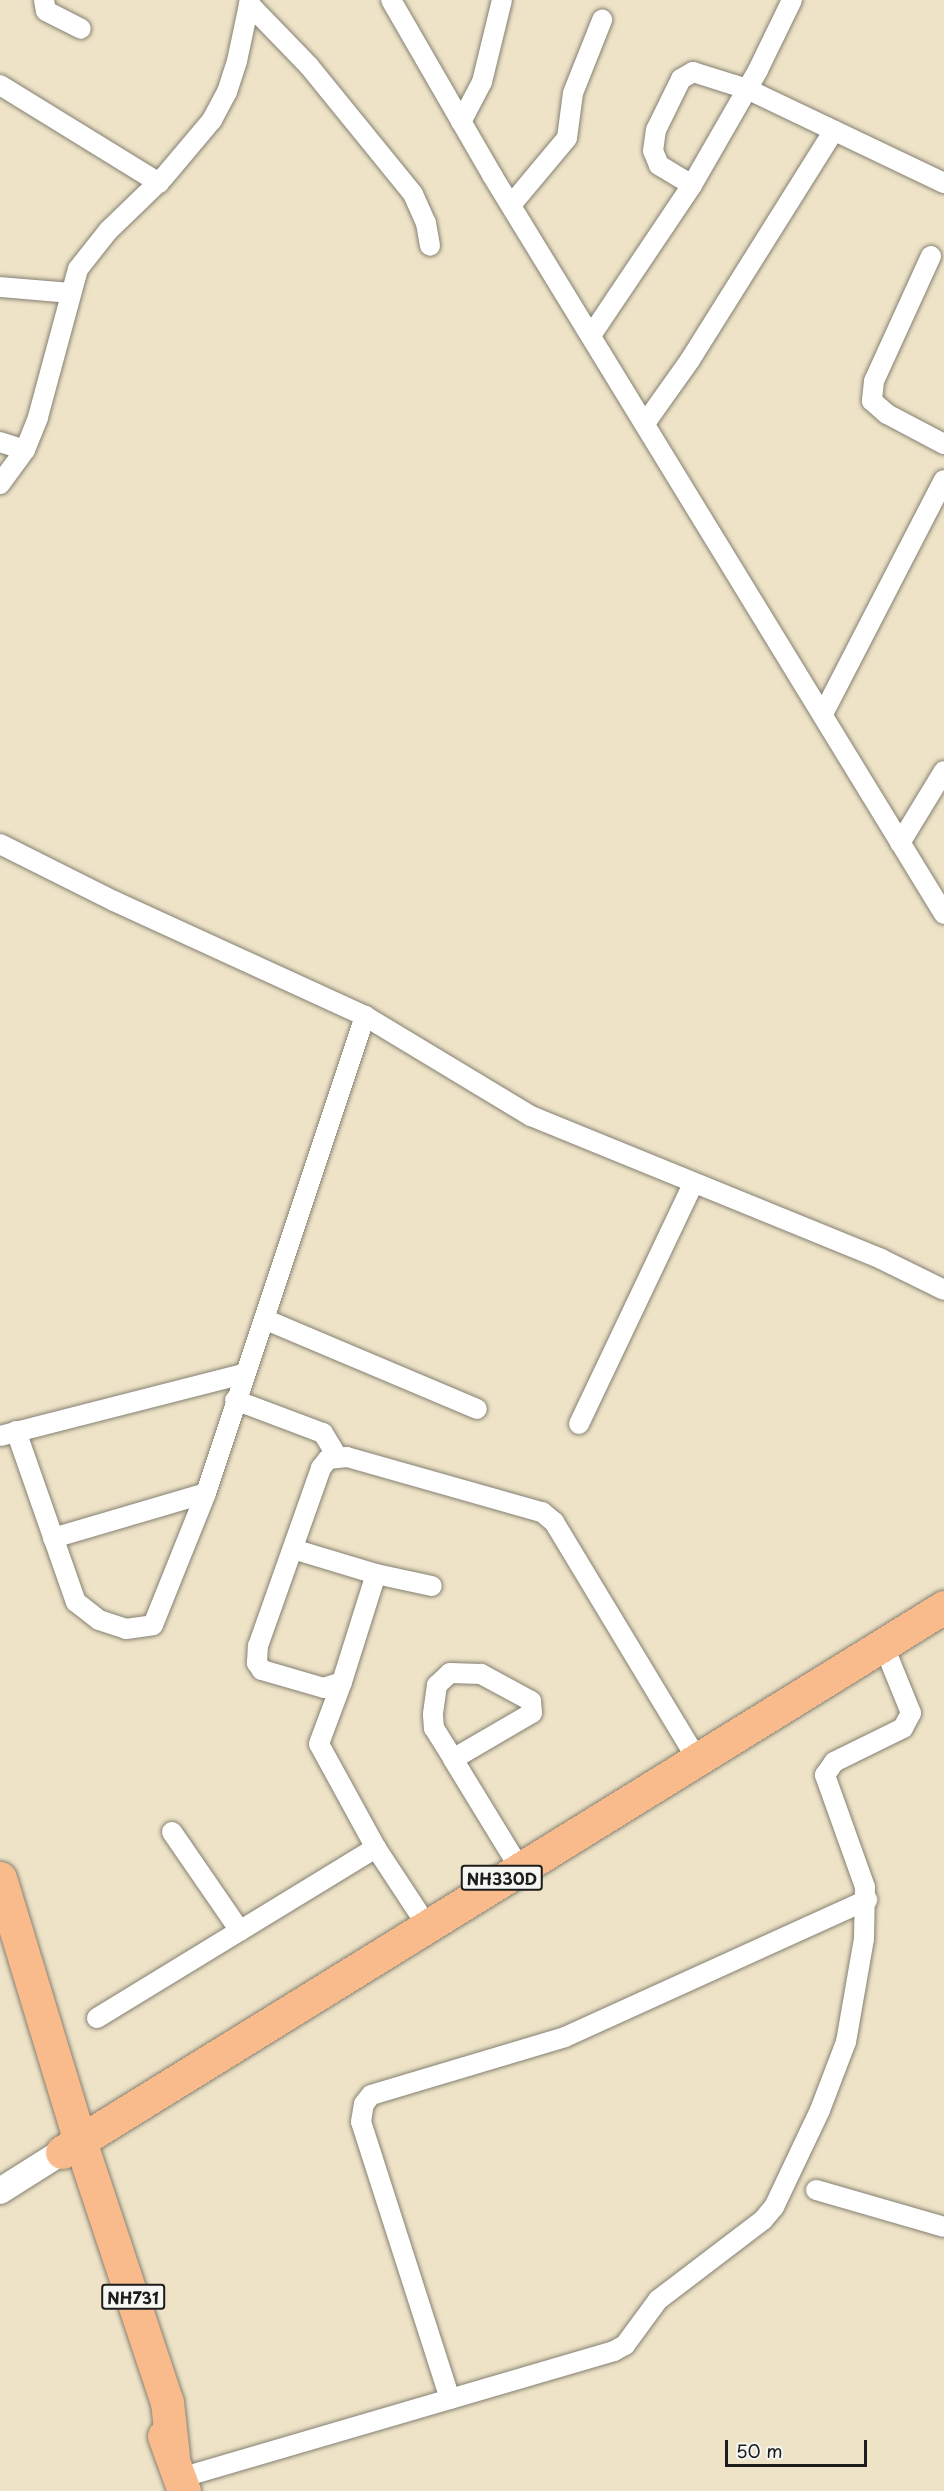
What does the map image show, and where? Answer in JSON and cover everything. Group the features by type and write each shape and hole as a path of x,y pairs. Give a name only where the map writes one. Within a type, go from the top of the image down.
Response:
{"highway":[{"name":"NH330D","path":"71,2147 426,1924 944,1607"},
{"name":"NH731","path":"0,1878 71,2147"},
{"name":"NH731","path":"0,1933 71,2147 167,2402 179,2475"}],"street":[{"path":"44,0 46,11 81,29"},
{"path":"391,0 511,205 646,422 944,914"},
{"path":"461,122 482,82 502,0"},
{"path":"592,334 692,185 747,89 792,0"},
{"path":"0,484 25,450 57,352 70,293 78,269 90,250 159,183 212,120 227,92 250,2"},
{"path":"250,2 309,66 413,194 426,223 430,246"},
{"path":"511,205 567,138 573,93 602,20"},
{"path":"692,185 659,165 652,152 656,130 681,79 699,73 747,89 944,183"},
{"path":"0,85 159,183"},
{"path":"646,422 690,360 834,130"},
{"path":"931,256 874,381 872,400 887,414 944,444"},
{"path":"0,287 70,293"},
{"path":"0,442 25,450"},
{"path":"823,714 944,480"},
{"path":"900,843 944,771"},
{"path":"0,844 114,902 365,1016 531,1116 693,1185 881,1259 944,1290"},
{"path":"244,1374 8,1434 53,1538 75,1602 83,1610 126,1629 144,1628 158,1619 206,1493 365,1016"},
{"path":"579,1424 693,1185"},
{"path":"264,1319 477,1409"},
{"path":"235,1401 323,1433 337,1456 542,1512 554,1522 697,1759"},
{"path":"337,1456 321,1468 258,1646 257,1663 268,1674 324,1688 342,1682"},
{"path":"53,1538 206,1493"},
{"path":"293,1549 376,1574 432,1586"},
{"path":"376,1574 342,1682 319,1744 376,1848 426,1924"},
{"path":"179,2475 450,2399 625,2345 658,2300 763,2220 774,2207 820,2110 846,2043 867,1900 825,1775 834,1762 910,1722 909,1701 883,1644"},
{"path":"453,1759 532,1713 531,1701 470,1671 442,1678 437,1685 434,1721 453,1759 519,1867"},
{"path":"172,1832 240,1931"},
{"path":"97,2018 376,1848"},
{"path":"450,2399 361,2121 364,2104 371,2095 565,2037 867,1900"},
{"path":"0,2191 71,2147"},
{"path":"816,2190 944,2226"}]}
